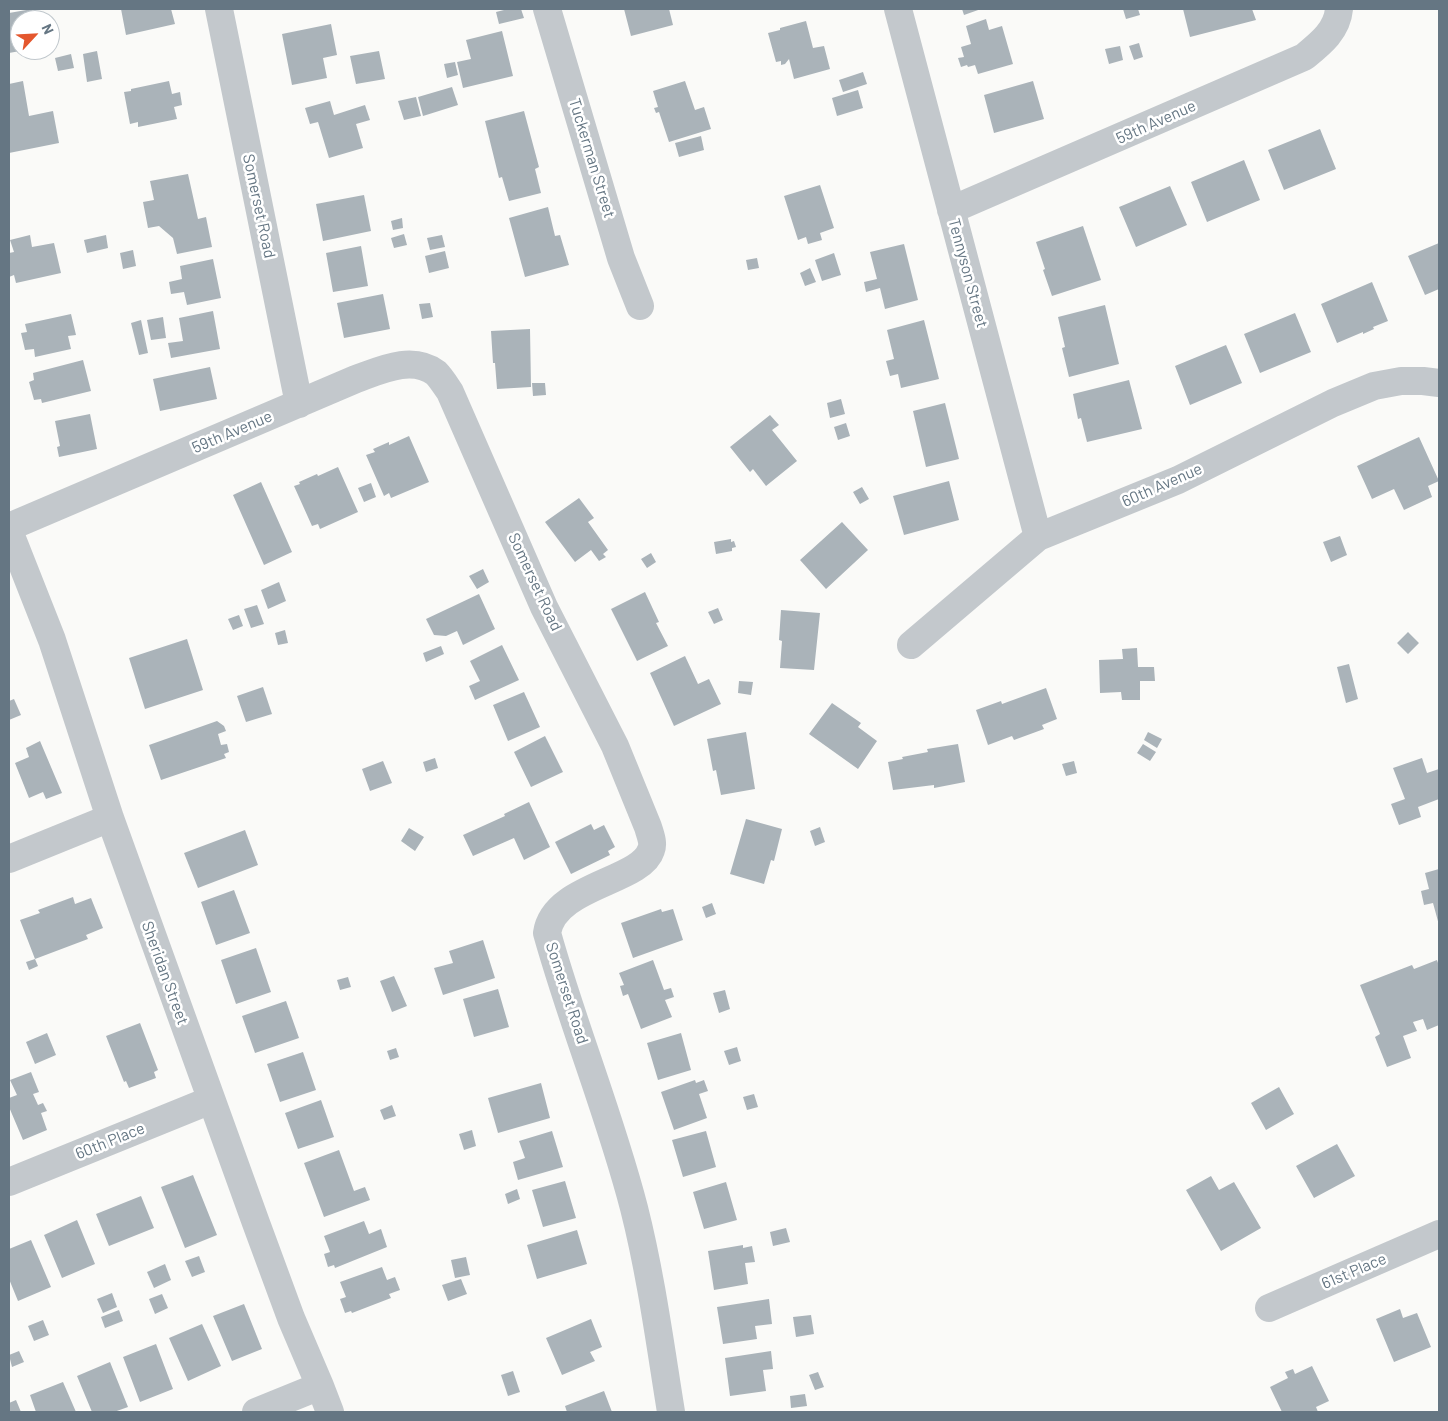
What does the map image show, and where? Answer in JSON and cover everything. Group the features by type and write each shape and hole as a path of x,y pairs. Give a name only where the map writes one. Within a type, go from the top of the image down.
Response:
{"street":[{"name":"Somerset Road","path":"218,9 299,404"},
{"name":"Tuckerman Street","path":"547,9 622,258 640,306"},
{"name":"Tennyson Street","path":"898,9 1038,537"},
{"name":"59th Avenue","path":"952,210 1304,57 1325,40 1338,18 1339,9"},
{"name":"59th Avenue","path":"9,527 356,379 391,367 410,364 424,367 437,374 450,392"},
{"name":"60th Avenue","path":"911,644 1038,537 1178,480 1333,403 1374,386 1401,381 1439,383"},
{"name":"Somerset Road","path":"450,392 544,607 615,746 652,841 651,850 646,858 634,868 579,895 554,914 548,933 620,1155 634,1207 648,1266 671,1412"},
{"name":"Sheridan Street","path":"9,531 52,640 110,818 211,1100 291,1318 330,1412"},
{"path":"9,859 110,818"},
{"name":"60th Place","path":"9,1182 211,1100"},
{"name":"61st Place","path":"1269,1308 1439,1234"},
{"path":"256,1412 320,1386"}],"building":[{"path":"121,9 171,9 175,24 126,35"},
{"path":"508,9 521,9 524,18 499,24 496,12"},
{"path":"624,9 669,9 673,25 631,36"},
{"path":"962,9 981,9 964,15"},
{"path":"1123,9 1138,9 1140,15 1126,19"},
{"path":"1183,9 1252,9 1256,20 1190,37"},
{"path":"9,13 10,13 9,53"},
{"path":"986,19 989,30 1002,26 1013,64 978,74 975,65 961,67 958,58 964,57 961,47 971,44 966,26"},
{"path":"806,21 813,48 824,46 830,69 794,79 789,59 785,64 781,65 781,61 776,62 768,33"},
{"path":"331,24 337,55 323,58 327,78 292,85 282,34"},
{"path":"502,31 513,76 463,88 457,62 471,59 466,40"},
{"path":"1139,43 1143,57 1134,60 1129,46"},
{"path":"1120,46 1123,60 1109,64 1105,49"},
{"path":"97,51 102,79 87,82 83,54"},
{"path":"379,51 385,79 356,84 350,56"},
{"path":"71,54 74,68 58,71 55,60 60,60 60,57"},
{"path":"455,62 458,75 447,78 444,64"},
{"path":"863,72 867,84 843,92 839,80"},
{"path":"23,81 29,116 53,111 59,143 9,153 9,84"},
{"path":"169,81 172,94 180,92 182,105 174,107 177,119 138,127 138,122 130,124 124,92"},
{"path":"685,81 695,110 704,107 711,129 669,142 659,112 656,113 654,108 658,107 653,91"},
{"path":"1033,81 1044,119 994,133 984,95"},
{"path":"452,87 458,105 423,116 418,97"},
{"path":"858,90 863,108 837,116 832,98"},
{"path":"416,97 421,116 404,120 398,101"},
{"path":"330,101 334,115 365,105 370,120 356,124 363,148 329,158 318,122 310,124 305,108"},
{"path":"524,111 539,167 535,169 541,193 509,201 502,177 499,178 485,121"},
{"path":"1320,129 1336,169 1284,190 1268,150"},
{"path":"701,136 704,150 679,157 675,143"},
{"path":"1244,160 1260,200 1207,222 1191,182"},
{"path":"188,174 198,219 206,217 212,247 177,254 173,238 159,226 148,228 143,202 154,200 150,181"},
{"path":"820,185 834,228 820,233 822,240 808,244 806,237 798,240 784,196"},
{"path":"1170,186 1187,225 1136,247 1119,207"},
{"path":"364,195 371,231 323,241 316,204"},
{"path":"548,207 555,236 560,235 569,265 525,277 509,218"},
{"path":"402,218 403,228 393,230 391,221"},
{"path":"1083,226 1101,280 1052,296 1036,242"},
{"path":"404,234 407,245 394,248 391,238"},
{"path":"30,235 32,247 54,243 61,273 16,283 14,275 9,277 9,253 14,252 10,240"},
{"path":"106,235 108,248 87,253 84,240"},
{"path":"442,235 445,247 430,250 427,238"},
{"path":"1439,243 1439,289 1425,295 1408,256"},
{"path":"904,244 918,300 885,309 880,288 866,292 864,282 877,279 870,252"},
{"path":"361,246 368,286 333,292 326,253"},
{"path":"133,250 136,266 123,269 120,253"},
{"path":"445,251 449,268 429,273 425,256"},
{"path":"834,253 841,275 822,281 815,260"},
{"path":"757,258 759,268 748,270 746,260"},
{"path":"213,259 221,298 187,305 184,292 171,294 169,282 182,279 180,266"},
{"path":"810,268 816,282 805,286 800,273"},
{"path":"1372,282 1388,321 1373,327 1374,329 1363,334 1363,332 1337,343 1321,304"},
{"path":"383,294 390,329 344,338 337,303"},
{"path":"430,303 433,317 422,319 419,304"},
{"path":"1105,305 1119,364 1069,377 1062,348 1065,347 1058,317"},
{"path":"213,311 220,349 171,358 168,343 183,341 179,318"},
{"path":"1295,313 1311,352 1260,373 1244,334"},
{"path":"71,314 76,335 68,336 71,349 35,357 34,349 25,350 21,333 27,332 25,324"},
{"path":"163,317 166,338 151,340 147,320"},
{"path":"141,320 148,353 139,355 131,323"},
{"path":"924,320 939,379 901,388 898,374 890,376 886,361 894,359 887,330"},
{"path":"530,329 531,387 497,389 491,331"},
{"path":"1226,345 1242,383 1190,405 1175,366"},
{"path":"83,360 91,391 42,403 41,399 34,400 29,382 34,380 33,373"},
{"path":"210,367 217,399 160,411 153,379"},
{"path":"1129,380 1142,429 1087,442 1081,418 1078,419 1073,394"},
{"path":"532,383 545,383 546,395 533,396"},
{"path":"841,399 845,414 830,418 827,403"},
{"path":"945,403 959,459 926,467 913,411"},
{"path":"90,414 97,449 59,457 57,447 60,446 55,421"},
{"path":"770,415 779,425 772,430 797,461 766,486 753,469 750,472 730,447"},
{"path":"846,423 850,436 838,440 834,427"},
{"path":"409,436 429,482 391,498 389,493 384,496 366,455 375,452 373,449 389,442 389,445"},
{"path":"1419,437 1439,481 1428,486 1432,497 1404,510 1394,489 1372,499 1357,466"},
{"path":"338,467 358,512 320,529 318,524 312,526 294,486 317,474 318,476"},
{"path":"949,481 959,520 904,535 893,496"},
{"path":"261,482 292,552 264,565 233,495"},
{"path":"371,483 376,497 364,502 358,488"},
{"path":"862,487 869,499 860,504 853,492"},
{"path":"579,498 594,518 588,522 608,550 603,554 606,557 599,561 591,550 575,562 545,522"},
{"path":"842,522 868,550 826,589 800,560"},
{"path":"1340,536 1347,555 1331,562 1323,542"},
{"path":"731,539 731,542 734,541 736,547 732,548 732,551 716,554 714,542"},
{"path":"651,553 656,562 647,568 641,559"},
{"path":"483,569 489,582 477,589 469,576"},
{"path":"279,582 286,601 268,609 261,590"},
{"path":"645,592 659,622 656,623 668,646 637,661 611,609"},
{"path":"479,594 495,629 463,645 457,631 446,636 434,635 426,619"},
{"path":"257,605 264,624 251,628 244,609"},
{"path":"718,608 723,620 714,624 708,612"},
{"path":"781,610 820,613 814,670 780,668 782,641 779,640"},
{"path":"239,615 243,626 233,630 228,619"},
{"path":"285,630 288,643 278,645 275,633"},
{"path":"1408,632 1419,643 1408,654 1397,643"},
{"path":"187,639 203,690 145,709 129,658"},
{"path":"502,645 519,680 475,700 469,686 480,681 470,661"},
{"path":"441,646 444,654 426,662 423,653"},
{"path":"1137,648 1138,667 1154,667 1155,681 1140,681 1140,700 1122,700 1121,692 1100,693 1099,660 1123,659 1122,649"},
{"path":"685,656 698,684 709,679 721,704 674,726 650,673"},
{"path":"1349,664 1358,699 1346,703 1337,667"},
{"path":"739,681 753,682 751,695 738,693"},
{"path":"263,687 272,714 246,722 237,696"},
{"path":"1046,688 1057,719 1042,725 1044,729 1014,740 1012,736 988,745 976,710 1001,701 1002,704"},
{"path":"524,692 540,727 508,741 493,705"},
{"path":"14,699 21,715 9,720 9,701"},
{"path":"832,703 861,723 858,727 877,741 858,769 809,734"},
{"path":"217,721 224,726 226,731 218,734 221,745 227,744 229,752 224,754 226,758 161,780 149,745"},
{"path":"746,732 755,789 721,795 716,770 713,771 707,739"},
{"path":"1148,732 1162,739 1157,748 1144,740"},
{"path":"545,736 563,772 531,787 514,752"},
{"path":"40,741 62,793 46,799 43,792 29,798 15,763 29,757 26,748"},
{"path":"958,744 965,782 934,788 934,785 893,790 888,762 928,752 927,749"},
{"path":"1143,744 1156,752 1150,761 1137,753"},
{"path":"435,758 438,768 426,772 423,762"},
{"path":"1422,758 1427,773 1439,769 1439,799 1418,807 1421,817 1399,825 1391,804 1405,799 1393,768"},
{"path":"383,761 392,783 370,791 362,769"},
{"path":"1074,761 1077,773 1066,776 1062,764"},
{"path":"529,802 550,847 524,860 514,838 473,856 463,835 505,816 504,814"},
{"path":"746,819 782,829 774,861 771,860 764,884 730,874"},
{"path":"591,824 594,830 604,825 615,847 608,851 610,855 571,874 555,842"},
{"path":"820,827 825,842 815,846 810,831"},
{"path":"409,828 424,837 415,851 401,841"},
{"path":"245,830 258,865 198,888 184,853"},
{"path":"1439,869 1439,925 1433,903 1424,905 1421,891 1429,889 1425,873"},
{"path":"234,890 250,933 216,945 201,902"},
{"path":"73,897 75,904 91,898 103,928 86,935 88,939 35,959 20,920 40,913 38,910"},
{"path":"712,903 716,914 706,918 702,907"},
{"path":"661,909 662,912 673,909 683,940 633,958 621,923"},
{"path":"483,940 495,978 443,995 434,968 453,963 449,951"},
{"path":"256,948 271,992 236,1004 221,960"},
{"path":"35,959 38,966 29,970 26,962"},
{"path":"653,960 664,990 671,988 674,997 665,1000 672,1017 641,1029 628,994 623,996 620,986 624,985 619,973"},
{"path":"1437,960 1439,966 1439,1025 1427,1030 1423,1019 1413,1022 1417,1031 1403,1036 1411,1058 1387,1067 1375,1037 1380,1034 1360,985 1412,965 1414,969"},
{"path":"394,976 407,1006 392,1012 380,981"},
{"path":"348,977 351,987 340,990 337,980"},
{"path":"498,989 509,1027 474,1037 463,999"},
{"path":"725,990 730,1009 719,1013 713,993"},
{"path":"286,1001 299,1038 255,1053 242,1016"},
{"path":"140,1023 158,1070 154,1072 156,1078 129,1088 126,1081 124,1082 106,1036"},
{"path":"47,1033 56,1055 35,1064 26,1042"},
{"path":"681,1033 691,1070 658,1080 647,1043"},
{"path":"737,1047 741,1061 729,1065 724,1051"},
{"path":"396,1048 399,1057 390,1060 387,1051"},
{"path":"303,1052 316,1090 280,1102 267,1064"},
{"path":"31,1072 39,1092 33,1094 38,1105 43,1103 47,1111 41,1113 47,1130 23,1140 9,1107 9,1098 17,1095 10,1080"},
{"path":"695,1080 696,1083 704,1080 708,1091 699,1094 707,1118 674,1130 661,1092"},
{"path":"541,1083 550,1118 498,1133 488,1098"},
{"path":"1279,1087 1294,1114 1266,1130 1251,1103"},
{"path":"754,1094 758,1107 747,1110 743,1097"},
{"path":"321,1100 334,1137 298,1149 285,1113"},
{"path":"392,1105 396,1116 384,1120 380,1110"},
{"path":"472,1130 476,1146 464,1150 459,1134"},
{"path":"552,1131 563,1167 518,1180 513,1162 525,1158 519,1141"},
{"path":"706,1131 716,1167 683,1177 672,1140"},
{"path":"1337,1144 1355,1176 1314,1198 1296,1166"},
{"path":"339,1150 354,1191 365,1187 370,1200 324,1217 304,1163"},
{"path":"193,1175 217,1235 185,1248 161,1187"},
{"path":"1211,1176 1219,1190 1234,1182 1261,1228 1221,1251 1186,1190"},
{"path":"565,1181 576,1218 543,1227 532,1190"},
{"path":"726,1182 737,1220 704,1229 693,1192"},
{"path":"517,1189 520,1199 508,1204 505,1194"},
{"path":"141,1196 154,1228 109,1246 96,1214"},
{"path":"77,1220 95,1264 62,1278 44,1235"},
{"path":"364,1221 369,1234 381,1229 387,1247 335,1268 334,1265 328,1267 324,1254 330,1252 324,1236"},
{"path":"786,1228 790,1242 773,1246 770,1232"},
{"path":"577,1230 587,1264 537,1279 527,1245"},
{"path":"31,1240 51,1287 18,1301 9,1279 9,1249"},
{"path":"743,1245 743,1248 752,1246 755,1262 745,1263 748,1284 714,1290 708,1251"},
{"path":"199,1256 205,1272 192,1277 185,1261"},
{"path":"466,1257 470,1275 455,1278 451,1260"},
{"path":"165,1264 171,1280 154,1288 147,1272"},
{"path":"382,1267 387,1280 395,1277 400,1290 389,1294 391,1298 352,1313 351,1311 345,1313 340,1299 346,1297 340,1282"},
{"path":"461,1279 467,1294 448,1301 442,1285"},
{"path":"112,1293 117,1307 103,1313 97,1299"},
{"path":"162,1294 168,1308 155,1314 149,1299"},
{"path":"769,1299 772,1324 755,1326 757,1339 723,1344 717,1307"},
{"path":"244,1304 262,1349 232,1361 213,1316"},
{"path":"1400,1309 1403,1318 1417,1313 1431,1347 1394,1362 1376,1319"},
{"path":"119,1310 123,1321 105,1328 101,1317"},
{"path":"811,1315 814,1334 796,1337 793,1317"},
{"path":"591,1319 602,1347 590,1352 595,1361 562,1375 546,1338"},
{"path":"43,1320 49,1335 34,1341 28,1326"},
{"path":"202,1324 221,1366 188,1381 169,1338"},
{"path":"156,1344 173,1389 140,1402 123,1357"},
{"path":"19,1351 24,1362 12,1367 9,1355"},
{"path":"771,1351 773,1369 763,1370 766,1391 730,1396 725,1358"},
{"path":"110,1362 128,1407 114,1412 92,1412 77,1376"},
{"path":"1312,1366 1329,1401 1316,1407 1318,1412 1282,1412 1270,1387 1288,1378 1285,1372 1293,1369 1295,1374"},
{"path":"513,1371 520,1392 508,1396 501,1375"},
{"path":"818,1372 824,1387 815,1390 809,1375"},
{"path":"63,1382 76,1412 36,1412 30,1395"},
{"path":"604,1391 612,1412 567,1412 565,1406"},
{"path":"805,1394 807,1406 791,1408 790,1396"},
{"path":"16,1400 21,1412 9,1412 9,1403"}]}
